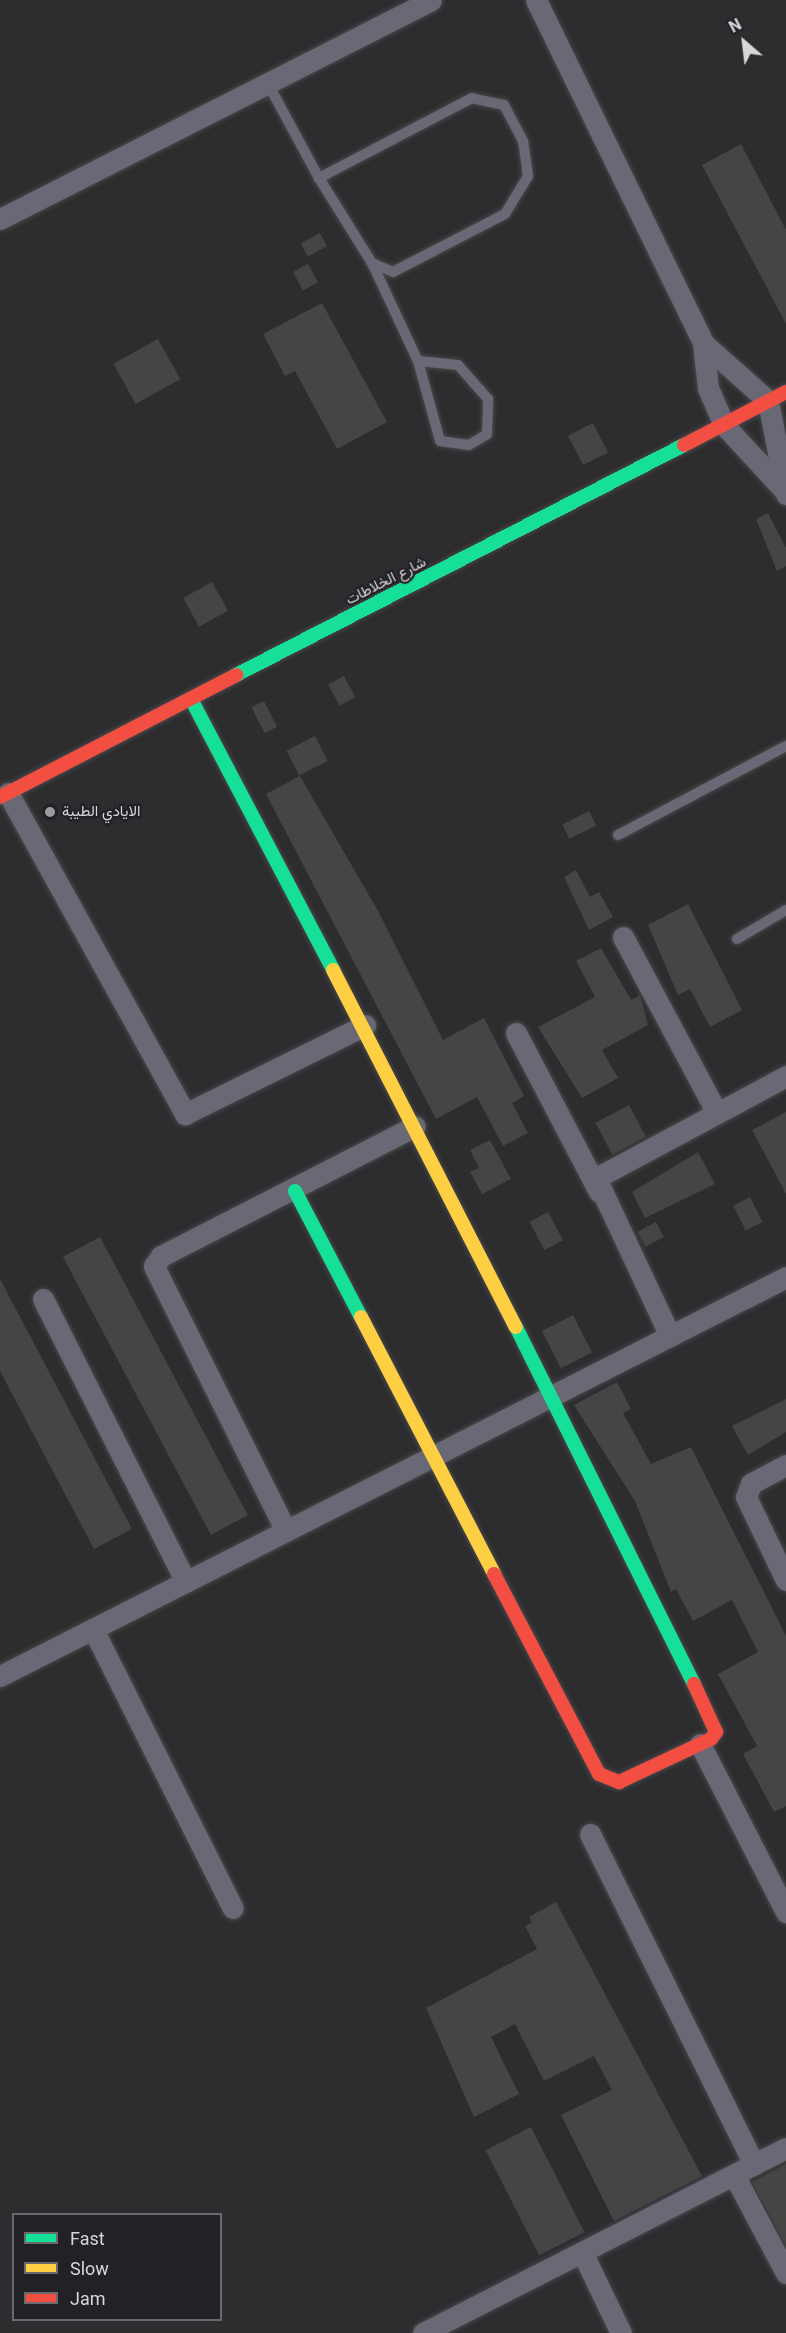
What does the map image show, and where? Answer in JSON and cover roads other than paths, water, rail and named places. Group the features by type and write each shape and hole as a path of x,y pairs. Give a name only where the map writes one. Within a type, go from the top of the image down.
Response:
{"street":[{"path":"0,219 431,0"},
{"path":"536,0 703,343 708,388 723,425 785,492"},
{"path":"703,343 777,397 785,492"},
{"name":"شارع الخلاطات","path":"4,795 777,397"},
{"path":"191,699 365,1025 714,1724 715,1736 631,1778 604,1780 295,1191"},
{"path":"4,795 180,1111 198,1110 365,1025"},
{"path":"623,937 716,1111"},
{"path":"516,1034 599,1192 670,1336"},
{"path":"599,1192 596,1178 606,1168 786,1076"},
{"path":"286,1531 154,1266 161,1256 295,1191 415,1126"},
{"path":"0,1676 786,1277"},
{"path":"43,1299 186,1582"},
{"path":"786,1465 751,1484 746,1497 786,1580"},
{"path":"93,1629 233,1908"},
{"path":"700,1744 786,1911"},
{"path":"590,1834 754,2165"},
{"path":"423,2333 786,2148"},
{"path":"734,2175 786,2272"},
{"path":"582,2252 621,2333"}],"lane":[{"path":"267,82 319,178 372,263 418,361 440,441 469,445 487,434 488,399 458,365 418,361"},
{"path":"319,178 442,109 472,98 504,105 523,141 528,177 505,214 393,272 372,263"},
{"path":"618,835 786,746"},
{"path":"737,939 786,910"}],"place":[{"name":"الايادي الطيبة","path":"50,812"}]}
